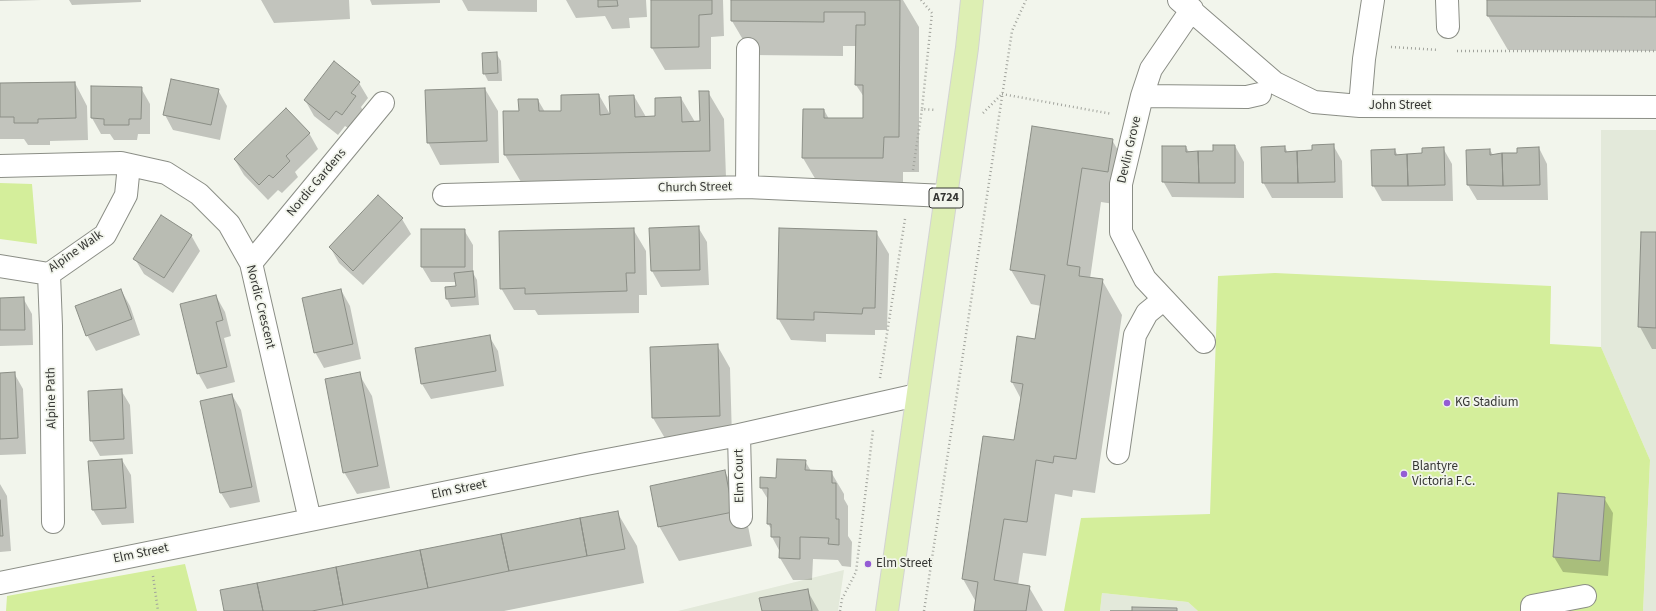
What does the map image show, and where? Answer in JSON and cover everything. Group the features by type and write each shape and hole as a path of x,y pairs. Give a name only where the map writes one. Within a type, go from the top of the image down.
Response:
{"main road":[{"name":"A724","path":"887,611 967,48 972,0"}],"street":[{"path":"1360,106 1366,46 1373,0"},
{"path":"1447,0 1448,27"},
{"name":"Devlin Grove","path":"1185,5 1151,69 1142,96 1121,184 1121,232 1145,279 1163,300 1204,342"},
{"name":"John Street","path":"1185,5 1275,83 1314,102 1360,106 1656,107"},
{"path":"747,187 748,49"},
{"path":"1142,96 1247,97 1260,94"},
{"name":"Nordic Gardens","path":"251,263 383,103"},
{"name":"Nordic Crescent","path":"0,166 121,163 166,173 199,194 229,224 251,263 310,520"},
{"name":"Alpine Walk","path":"0,266 49,274 105,235 126,195 130,165"},
{"name":"Church Street","path":"444,195 747,187 946,196"},
{"name":"Alpine Path","path":"49,274 53,522"},
{"path":"1118,453 1135,335 1147,313 1163,300"},
{"name":"Elm Street","path":"0,583 578,465 739,436 917,395"},
{"name":"Elm Court","path":"739,436 741,516"},
{"path":"1532,611 1532,606 1585,596"}],"path":[{"path":"840,611 842,598 856,572 876,404 922,109 932,13 921,0"},
{"path":"924,611 1012,31 1026,0"},
{"path":"1448,27 1450,51"},
{"path":"1366,46 1450,51 1656,51"},
{"path":"1002,94 1136,118"},
{"path":"922,109 957,112"},
{"path":"158,611 153,577 159,550"}],"shaded area":[{"path":"1601,130 1656,130 1656,611 1643,611 1650,460 1601,347"},
{"path":"844,570 838,611 678,611"},
{"path":"1102,593 1188,602 1198,611 1100,611"}],"green space":[{"path":"0,183 32,184 37,244 0,239"},
{"name":"KG Stadium","path":"1275,273 1551,286 1550,344 1601,347 1650,460 1643,611 1198,611 1188,602 1102,593 1100,611 1064,611 1081,518 1210,514 1218,276"},
{"path":"185,564 197,611 6,611 7,596"}],"building":[{"path":"598,0 617,0 618,6 598,7"},
{"path":"651,0 712,0 712,14 699,15 699,47 651,48"},
{"path":"731,0 900,0 899,137 884,137 883,158 802,158 803,109 824,109 824,118 863,118 863,85 855,85 856,25 865,25 865,12 824,12 824,22 731,21"},
{"path":"1487,0 1656,0 1656,17 1487,16"},
{"path":"497,52 498,73 483,74 482,53"},
{"path":"334,61 360,82 351,93 356,96 342,115 336,111 329,120 304,100"},
{"path":"171,79 219,89 211,125 163,115"},
{"path":"75,82 76,118 38,119 38,123 14,123 14,117 0,117 0,83"},
{"path":"91,86 142,87 141,119 129,119 129,125 104,125 104,119 91,118"},
{"path":"485,88 487,141 427,143 425,90"},
{"path":"699,91 709,91 710,151 504,155 503,111 519,111 518,99 538,99 539,111 561,111 561,95 599,94 600,115 610,114 609,96 634,95 635,117 655,116 655,98 681,97 682,122 700,121"},
{"path":"286,108 310,133 286,156 290,161 273,178 269,175 259,185 234,159"},
{"path":"1032,126 1113,139 1108,172 1082,168 1067,265 1080,267 1079,276 1103,279 1076,459 1054,456 1053,463 1036,460 1027,522 1004,519 994,580 1030,586 1026,611 974,611 978,582 962,579 983,436 1014,440 1023,384 1011,382 1017,336 1035,339 1045,275 1010,270"},
{"path":"1334,144 1335,182 1298,183 1297,151 1312,150 1312,145"},
{"path":"1213,145 1235,145 1235,183 1199,183 1198,151 1213,151"},
{"path":"1162,146 1186,146 1186,152 1198,151 1199,183 1162,182"},
{"path":"1285,146 1285,152 1297,151 1298,183 1262,183 1261,147"},
{"path":"1444,147 1445,185 1408,186 1407,154 1422,153 1422,148"},
{"path":"1539,147 1540,185 1503,186 1502,153 1517,153 1517,148"},
{"path":"1395,149 1395,155 1407,154 1408,186 1372,186 1371,150"},
{"path":"1490,149 1490,155 1502,153 1503,186 1467,185 1466,150"},
{"path":"378,195 403,218 353,271 329,247"},
{"path":"161,215 192,235 164,278 133,259"},
{"path":"699,226 700,270 651,271 649,228"},
{"path":"634,228 635,273 626,273 627,291 525,294 525,288 500,289 499,231"},
{"path":"779,228 877,231 875,308 863,308 862,314 814,312 814,320 777,319"},
{"path":"421,229 465,229 465,267 421,267"},
{"path":"1641,232 1656,232 1656,328 1638,327"},
{"path":"473,271 475,297 446,299 445,287 456,286 454,273"},
{"path":"121,289 132,319 86,336 75,306"},
{"path":"341,289 353,344 314,353 302,298"},
{"path":"216,295 223,320 216,322 227,367 197,374 180,304"},
{"path":"24,297 25,330 0,330 0,298"},
{"path":"490,335 496,371 421,384 415,348"},
{"path":"718,344 720,416 652,418 650,347"},
{"path":"15,372 18,438 0,439 0,373"},
{"path":"360,372 378,466 343,473 325,379"},
{"path":"122,389 124,439 90,441 88,391"},
{"path":"232,394 252,487 220,493 200,401"},
{"path":"122,459 126,508 92,510 88,461"},
{"path":"777,459 806,460 805,470 832,471 832,483 836,483 836,519 839,519 839,545 828,544 829,538 800,537 800,559 779,558 780,537 771,537 771,524 767,524 768,488 760,488 760,477 776,478"},
{"path":"725,470 733,512 658,527 650,486"},
{"path":"1558,493 1605,497 1600,561 1553,557"},
{"path":"0,500 3,536 0,536"},
{"path":"618,511 625,549 587,556 580,518"},
{"path":"580,518 587,556 509,571 501,534"},
{"path":"501,534 509,571 428,588 420,550"},
{"path":"420,550 428,588 343,605 336,567"},
{"path":"336,567 343,605 312,611 263,611 257,583"},
{"path":"257,583 263,611 224,611 220,590"},
{"path":"808,589 812,611 762,611 759,598"},
{"path":"1132,607 1177,608 1177,611 1132,611"}],"place":[{"name":"KG Stadium","path":"1447,403"},
{"name":"Blantyre Victoria F.C.","path":"1404,474"},
{"name":"Elm Street","path":"868,564"}]}
